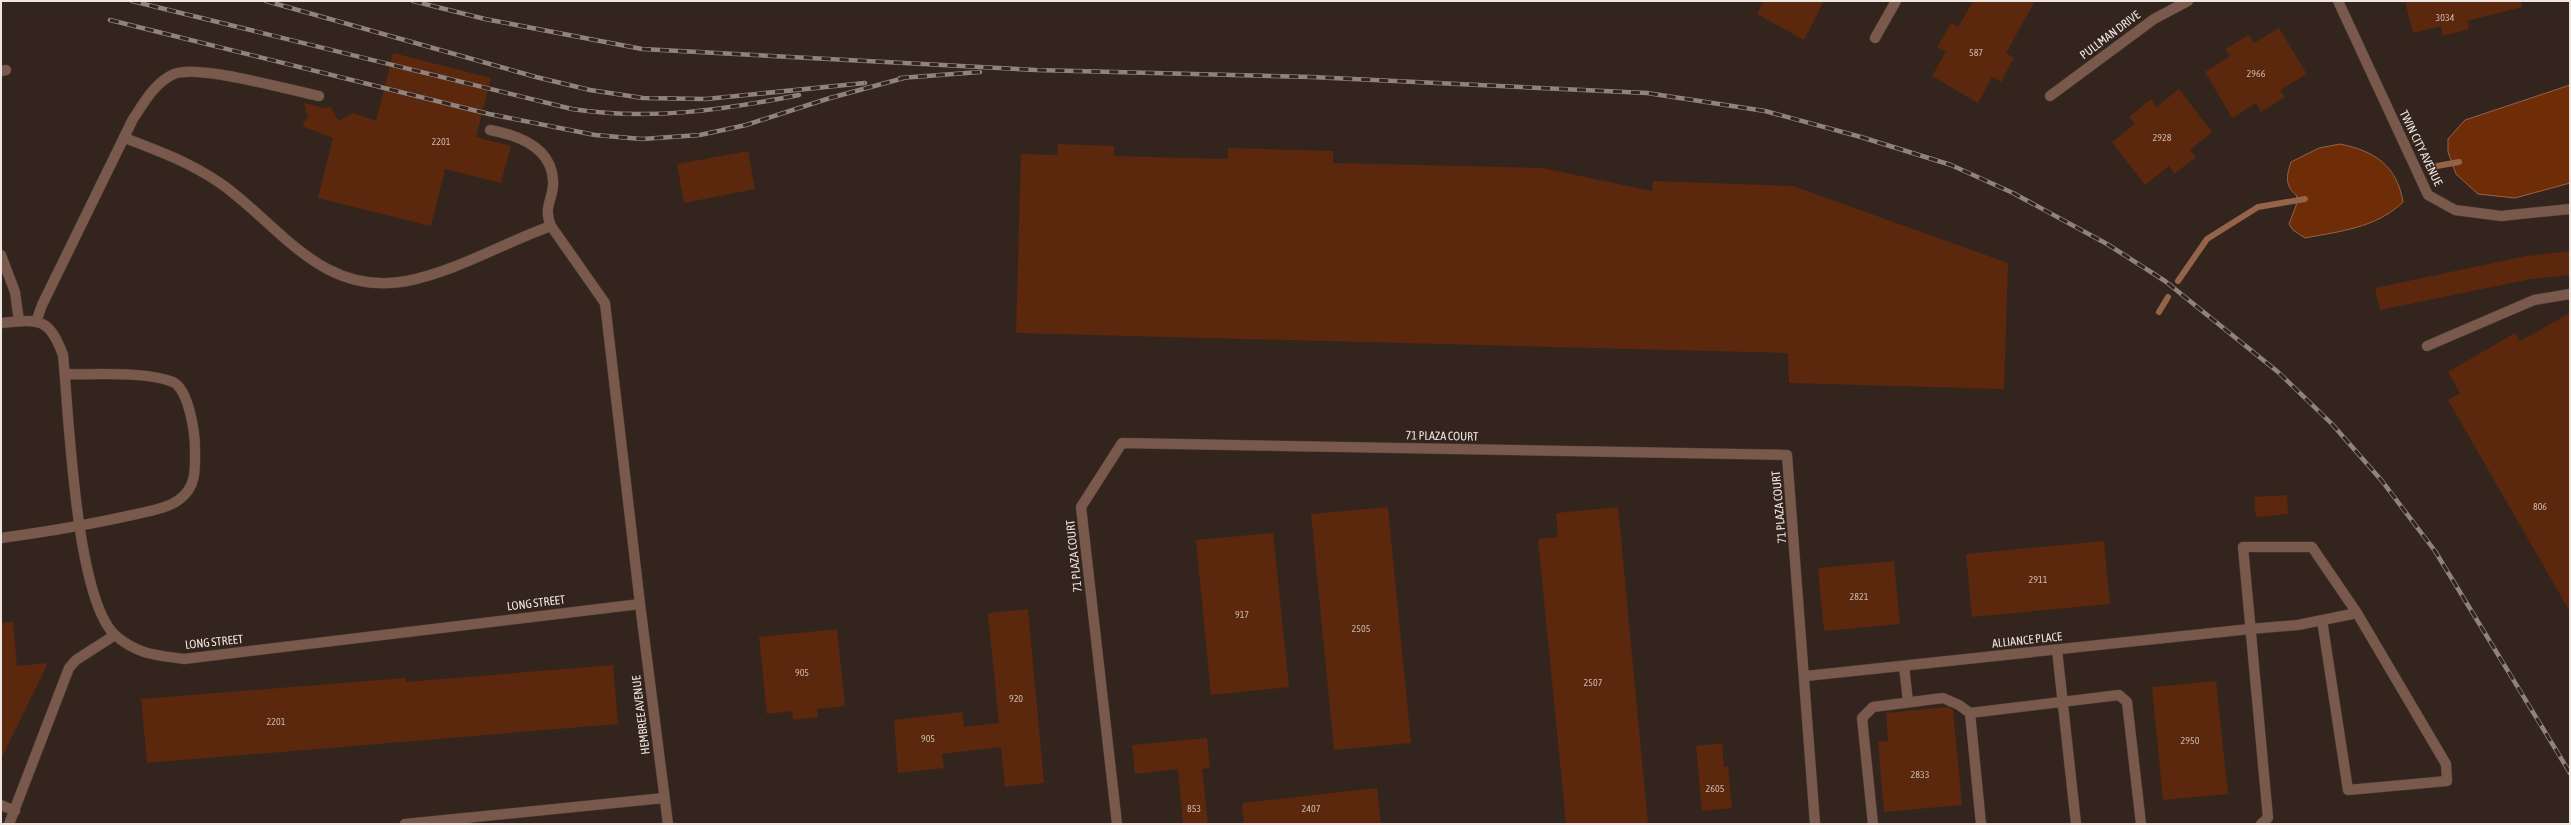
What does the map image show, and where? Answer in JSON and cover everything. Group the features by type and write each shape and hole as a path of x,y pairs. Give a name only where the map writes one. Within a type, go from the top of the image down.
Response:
{"street":[{"path":"1875,38 1896,1"},
{"name":"PULLMAN DRIVE","path":"2050,96 2154,19 2188,1"},
{"name":"TWIN CITY AVENUE","path":"2338,1 2428,195 2455,210 2500,216 2570,209"},
{"path":"36,322 42,305 125,138 151,91 174,74 197,71 319,96"},
{"path":"125,138 180,158 221,184 304,254 325,268 352,280 376,284 407,281 456,266 551,226 547,216 547,206 554,181 550,167 542,154 533,145 512,134 490,130"},
{"name":"HEMBREE AVENUE","path":"551,226 605,303 640,604 668,824"},
{"path":"1,256 15,292 19,321"},
{"path":"2427,346 2534,300 2570,294"},
{"name":"LONG STREET","path":"1,323 19,321 36,322 48,326 56,337 63,355 78,527 98,608 115,635 139,652 184,659 640,604"},
{"path":"1,538 78,527 163,508 180,500 190,490 195,474 195,446 191,417 184,395 174,383 139,375 64,374"},
{"name":"71 PLAZA COURT","path":"1117,824 1081,507 1122,443 1787,455 1806,676 1815,824"},
{"path":"2261,824 2268,818 2242,547 2312,547 2357,613 2446,764 2447,781 2348,790 2322,620"},
{"name":"ALLIANCE PLACE","path":"1806,676 2250,629 2322,620 2357,613"},
{"path":"9,824 69,668 76,660 115,635"},
{"path":"2057,650 2076,824"},
{"path":"1904,666 1908,702"},
{"path":"1873,824 1862,718 1872,707 1943,698 1959,705 1970,713 2119,694 2127,702 2141,824"},
{"path":"1970,713 1980,824"},
{"path":"405,824 664,798"},
{"path":"1,805 15,811"}],"shaded area":[{"path":"2570,85 2570,183 2515,198 2478,194 2456,174 2448,152 2448,139 2465,120"},
{"path":"2340,144 2363,151 2382,162 2395,178 2400,189 2403,202 2393,211 2370,223 2305,238 2293,230 2289,224 2296,206 2297,196 2290,189 2288,181 2288,172 2291,162 2319,148"}],"building":[{"path":"1764,1 1824,1 1804,40 1757,14"},
{"path":"1973,1 2035,1 2006,53 2014,58 2001,82 1992,77 1978,103 1932,76 1946,52 1937,47 1951,23 1958,27"},
{"path":"2405,1 2521,1 2522,7 2467,21 2469,29 2443,36 2441,26 2413,33"},
{"path":"2279,28 2307,74 2280,90 2285,97 2261,112 2256,103 2232,118 2205,72 2230,56 2225,49 2249,35 2254,43"},
{"path":"393,53 491,78 476,137 511,146 501,183 445,169 431,226 318,198 333,138 302,126 308,116 304,103 324,108 331,107 338,121 353,113 376,121"},
{"path":"2179,89 2212,132 2190,150 2196,157 2174,174 2169,166 2145,185 2112,142 2135,124 2129,117 2151,99 2156,107"},
{"path":"1058,144 1114,146 1114,156 1228,159 1228,148 1333,151 1333,163 1542,168 1652,191 1653,181 1793,186 2008,263 2004,389 1789,383 1788,353 1016,333 1021,154 1057,155"},
{"path":"748,151 755,189 684,203 677,164"},
{"path":"2570,251 2570,275 2531,279 2380,310 2375,288 2526,256"},
{"path":"2570,313 2570,612 2448,400 2460,393 2448,372 2515,333 2520,341"},
{"path":"2287,495 2288,514 2256,517 2254,497"},
{"path":"1388,507 1411,743 1334,750 1311,514"},
{"path":"1618,507 1648,824 1566,824 1538,539 1558,537 1556,513"},
{"path":"1273,533 1289,687 1211,695 1196,540"},
{"path":"2104,541 2110,604 1972,617 1966,554"},
{"path":"1894,561 1900,624 1824,631 1818,568"},
{"path":"1028,609 1044,783 1005,787 1001,747 942,754 944,768 898,773 894,720 962,712 964,727 999,723 988,613"},
{"path":"13,622 17,666 48,663 1,759 1,623"},
{"path":"837,629 845,706 817,709 818,717 793,720 792,711 767,714 759,637"},
{"path":"613,665 618,724 147,763 141,699 405,678 406,682"},
{"path":"2216,681 2228,794 2163,800 2152,687"},
{"path":"1948,707 1953,710 1962,805 1884,812 1878,742 1888,741 1886,713"},
{"path":"1207,738 1210,768 1202,769 1208,824 1183,824 1178,769 1135,774 1132,745"},
{"path":"1722,743 1724,767 1728,766 1732,808 1702,811 1696,746"},
{"path":"1377,788 1381,824 1244,824 1242,803"}],"waterway":[{"path":"2437,166 2459,162"},
{"path":"2178,281 2207,239 2258,207 2305,199"},
{"path":"2159,312 2168,297"}],"railway":[{"path":"132,1 572,109 629,114 658,114 714,109 799,95"},
{"path":"266,1 536,77 590,90 643,98 706,99 865,83"},
{"path":"413,1 485,19 642,49 1036,70 1311,77 1647,93 1765,111 1861,137 1951,165 2013,193 2107,244 2165,281 2278,372 2332,424 2382,481 2435,551 2570,773"},
{"path":"110,20 489,114 595,135 642,139 700,135 746,125 830,98 904,78"},
{"path":"900,78 980,72"}]}
